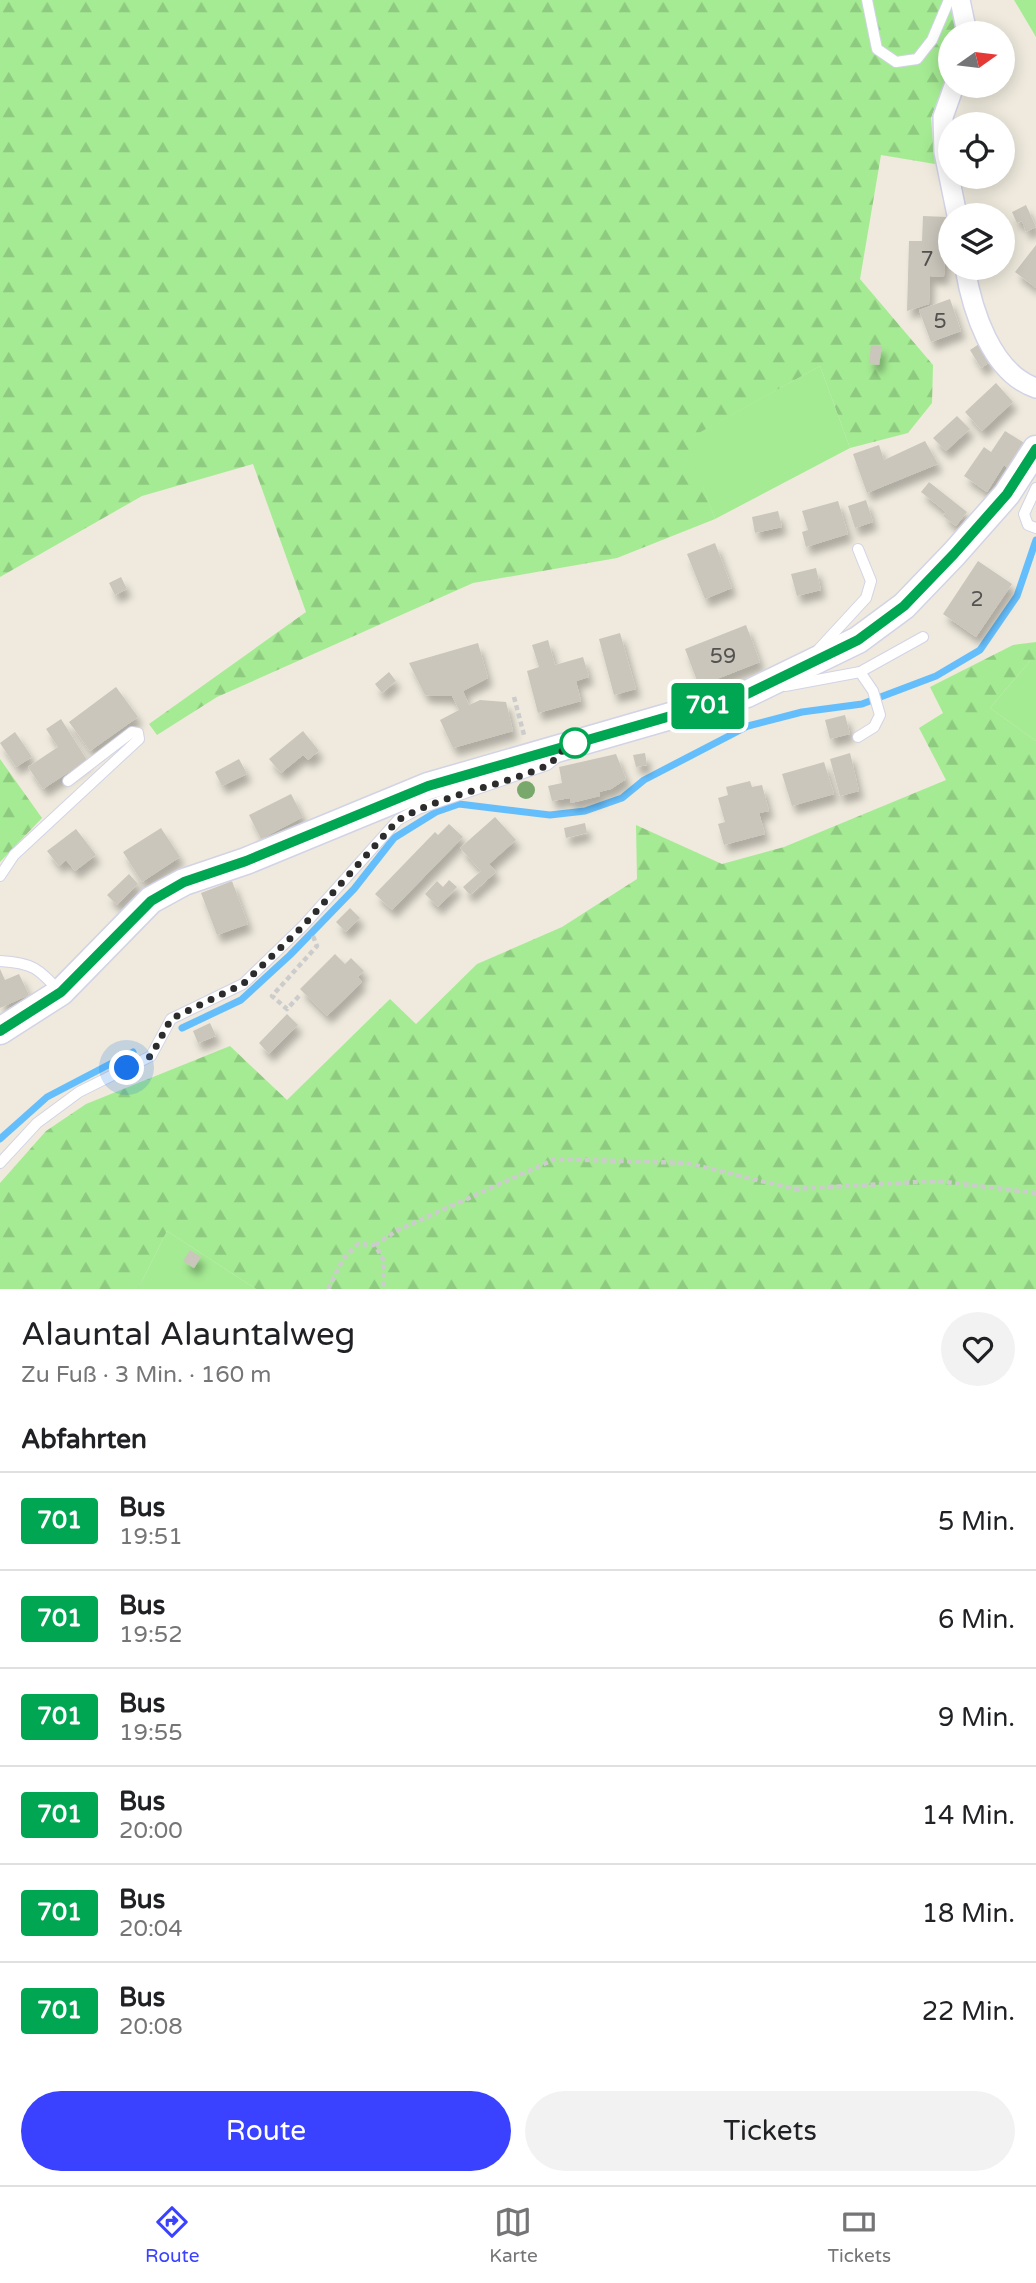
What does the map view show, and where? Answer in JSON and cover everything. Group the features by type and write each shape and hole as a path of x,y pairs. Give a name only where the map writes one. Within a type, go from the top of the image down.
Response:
{"street":[{"path":"960,0 964,21"},
{"path":"950,98 943,117 944,152 955,203"},
{"path":"967,280 970,297 985,334 1006,369 1036,388"},
{"path":"0,1031 61,992 151,901 184,882 246,861 428,786 747,694 858,640 904,606 1007,494 1036,449"}],"lane":[{"path":"867,0 877,49 896,62 917,59 932,40 949,0"},
{"path":"1032,527 1024,514 1036,488"},
{"path":"802,667 866,598 871,582 858,549"},
{"path":"747,694 860,672 923,637"},
{"path":"858,737 874,727 880,716 873,691 860,672"},
{"path":"0,876 14,855 139,739 138,733 132,732 68,781"},
{"path":"0,1163 37,1123 79,1093 151,1056 171,1019 243,984 303,926 398,820 418,808 547,765 569,744"},
{"path":"0,961 25,962 38,968 61,992"}],"path":[{"path":"514,697 526,742"},
{"path":"299,996 287,1009 272,996 317,946 317,939"},
{"path":"328,1289 342,1259 358,1244 376,1245 396,1231 555,1159 687,1163 793,1189 937,1181 1036,1193"},
{"path":"376,1245 384,1261 383,1289"}],"green space":[{"path":"0,0 950,0 954,21 938,21 939,98 931,118 935,164 881,155 860,279 933,365 932,403 908,433 850,448 820,366 686,440 715,519 617,558 473,583 217,697 157,735 149,724 306,612 253,464 142,496 0,577"},
{"path":"1014,0 1036,0 1036,37"},
{"path":"820,366 850,448 715,519 685,440"},
{"path":"1036,642 1036,661 1030,661 990,708 1036,741 1036,1289 256,1289 167,1231 138,1289 0,1289 0,1183 46,1131 86,1104 230,1046 287,1100 390,999 416,1024 477,964 562,927 637,879 636,825 722,864 784,847 946,780 919,728 943,713 930,687 1013,645"},
{"path":"1030,661 1036,661 1036,741 990,708"},
{"path":"0,759 42,818 0,862"},
{"path":"167,1231 256,1289 138,1289"}],"building":[{"path":"1026,205 1036,227 1026,232 1022,221 1017,223 1015,210"},
{"path":"923,216 938,217 938,277 930,276 929,304 907,311 909,241 922,241"},
{"path":"1036,245 1036,288 1015,272"},
{"path":"950,299 961,331 931,342 919,310"},
{"path":"979,344 990,362 981,368 970,350"},
{"path":"871,345 882,346 879,365 869,364"},
{"path":"996,383 1013,402 982,431 965,412"},
{"path":"957,416 970,429 946,451 933,438"},
{"path":"1005,431 1026,444 1009,469 1004,465 987,492 964,476 984,447 991,452"},
{"path":"925,441 938,464 867,493 853,454 879,445 884,460"},
{"path":"929,482 967,512 956,526 943,516 946,512 921,492"},
{"path":"866,500 873,522 855,528 848,506"},
{"path":"838,501 848,534 806,547 802,532 808,530 802,511"},
{"path":"778,511 782,527 755,533 752,517"},
{"path":"715,543 732,588 705,599 687,554"},
{"path":"978,561 1012,584 976,637 943,614"},
{"path":"816,568 821,590 797,596 791,574"},
{"path":"121,577 127,589 115,595 109,583"},
{"path":"746,625 760,662 699,686 685,649"},
{"path":"620,633 636,689 614,695 599,639"},
{"path":"548,640 555,665 583,657 589,677 576,681 581,701 538,713 527,671 539,667 532,645"},
{"path":"478,643 488,678 463,691 469,705 480,700 506,702 513,731 453,748 440,720 459,710 452,696 425,695 409,663"},
{"path":"389,672 396,681 382,693 375,684"},
{"path":"116,687 138,717 90,751 69,722"},
{"path":"845,715 850,734 830,739 825,720"},
{"path":"61,719 87,760 43,789 28,767 58,747 46,729"},
{"path":"303,731 319,751 308,760 303,755 281,773 269,759"},
{"path":"15,732 32,757 16,767 0,743"},
{"path":"645,753 647,765 636,767 633,755"},
{"path":"850,753 859,791 840,796 830,759"},
{"path":"616,754 626,779 611,789 599,792 600,796 571,803 570,798 552,801 548,786 562,783 559,767"},
{"path":"239,759 247,774 222,786 215,772"},
{"path":"824,762 834,794 792,806 782,774"},
{"path":"750,781 752,787 762,785 769,811 759,813 765,834 724,845 718,824 725,822 718,798 728,795 726,787"},
{"path":"291,794 303,817 261,839 249,815"},
{"path":"495,817 516,840 489,864 496,872 470,895 463,887 481,871 460,848"},
{"path":"585,823 587,833 566,838 564,828"},
{"path":"449,824 463,837 392,910 375,894 435,832 438,835"},
{"path":"161,828 180,857 142,882 123,852"},
{"path":"76,829 96,855 75,871 66,860 59,866 47,851"},
{"path":"129,874 138,884 117,905 107,895"},
{"path":"449,880 457,887 438,907 425,894 437,881 443,887"},
{"path":"232,881 248,924 217,935 201,893"},
{"path":"350,908 360,918 346,932 336,922"},
{"path":"335,954 345,964 351,958 364,971 358,977 362,982 327,1016 300,989"},
{"path":"0,969 5,980 19,974 29,995 0,1008"},
{"path":"287,1014 298,1025 269,1054 259,1043"},
{"path":"210,1023 216,1036 198,1043 193,1031"},
{"path":"190,1250 201,1257 194,1268 183,1261"}],"waterway":[{"path":"182,1028 241,1000 290,955 354,889 394,838 436,812 459,804 550,815 585,811 622,798 644,780 748,726 802,712 862,704 936,676 980,650 1017,596 1036,540"},
{"path":"0,1139 47,1097 133,1052"}],"bus line":[{"name":"701","path":"0,1031 61,992 117,932 151,901 184,882 246,861 428,786 527,755 659,721 747,694 858,640 904,606 954,554 1007,494 1036,449"}],"route":[{"path":"127,1068 151,1056 171,1019 243,984 303,926 398,820 418,808 547,765 569,744 575,743"}]}
